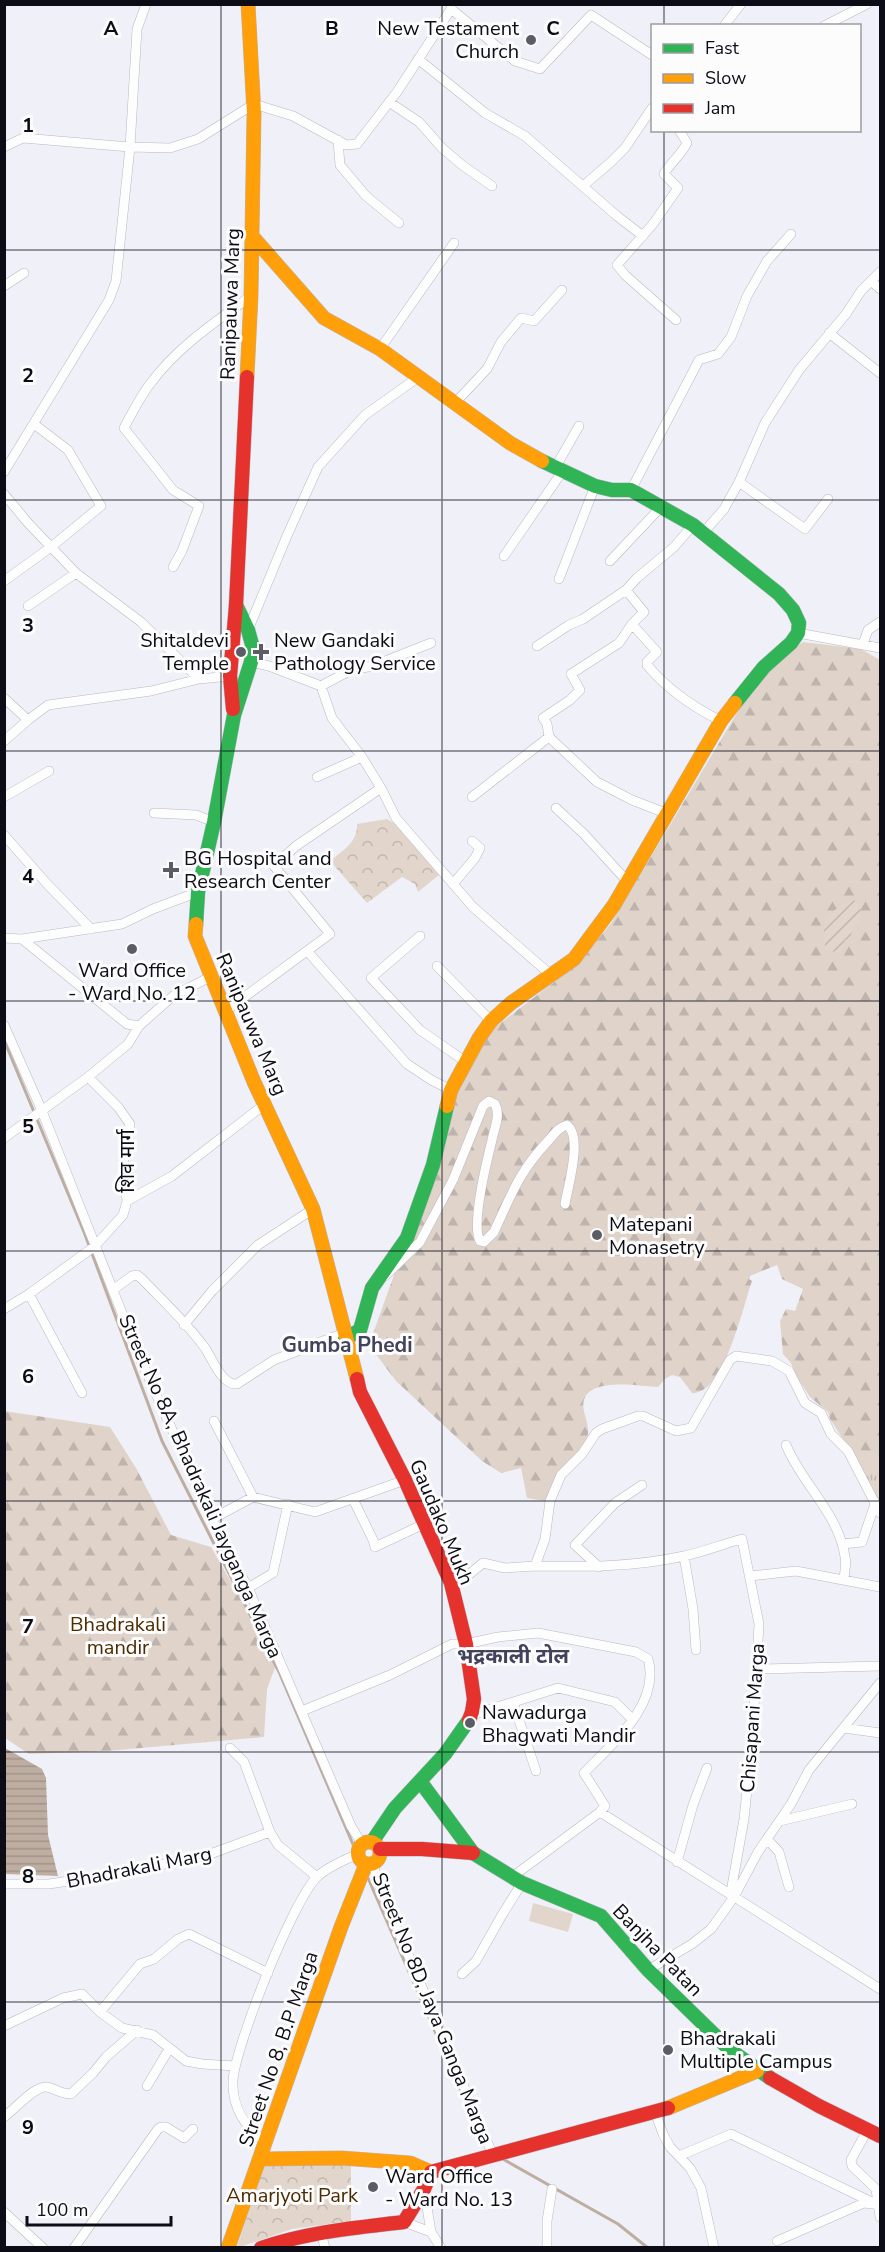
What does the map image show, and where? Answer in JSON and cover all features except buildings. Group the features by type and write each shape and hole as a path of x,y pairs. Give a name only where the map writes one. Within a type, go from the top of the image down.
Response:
{"main road":[{"name":"Ranipauwa Marg","path":"248,4 254,104 251,296 236,605 230,676 234,715 198,892 195,936 224,1012 313,1209 344,1336"},
{"path":"252,236 324,318 380,349 510,443 559,470 595,486 612,490 631,490 698,529 779,594 794,610 798,623 798,633 747,685 721,722 614,905 574,959 511,1003 491,1021 451,1090 433,1165 407,1238 372,1288 360,1330 344,1336"},
{"path":"234,715 254,648 236,605"},
{"name":"Gaudako Mukh","path":"344,1336 360,1392 405,1480 451,1583 466,1644 475,1707 472,1715"},
{"path":"420,1781 447,1751 472,1715"},
{"name":"Street No 8, B.P Marga","path":"228,2247 369,1853 397,1805 420,1781"},
{"name":"Banjha Patan","path":"420,1781 473,1853 517,1880 601,1916 648,1970 730,2050 758,2072 880,2136"},
{"path":"369,1853 422,1849 473,1853"},
{"path":"261,2159 340,2158 410,2163 431,2172 492,2153 655,2112 758,2072"},
{"path":"261,2247 321,2232 404,2222 424,2189 431,2172"}],"street":[{"path":"4,472 109,300 116,281 130,147 137,29 146,4"},
{"path":"726,24 741,4"},
{"path":"828,24 867,4"},
{"path":"4,147 23,138 170,148 198,139 254,104 293,116 346,145 357,144 389,102 451,7 515,61 540,69 591,15 651,54"},
{"path":"418,59 485,113 525,136 643,236"},
{"path":"389,102 419,122 442,148 492,186"},
{"path":"583,186 625,148 651,109"},
{"path":"676,320 625,275 617,265 643,236 678,188 664,174 671,161 683,151 687,143 680,132"},
{"path":"338,140 340,165 366,195 399,222"},
{"path":"631,490 699,360 718,354 731,337 747,296 767,261 791,234"},
{"path":"380,349 454,243"},
{"path":"537,645 583,619 626,590 674,547 724,509 768,418 808,357 880,272"},
{"path":"4,286 24,273"},
{"path":"871,281 880,289"},
{"path":"454,404 487,369 501,342 521,318 534,321 562,290"},
{"path":"173,567 182,551 199,506 173,490 124,428 150,383 180,351 200,333 251,296"},
{"path":"829,333 880,373"},
{"path":"248,630 318,467 365,415 420,376"},
{"path":"4,581 51,547 101,506 68,450 34,424"},
{"path":"504,556 559,470 579,426"},
{"path":"739,482 805,529 828,499"},
{"path":"559,579 595,486"},
{"path":"4,494 76,573 141,622 199,679"},
{"path":"610,561 661,507"},
{"path":"28,606 76,573"},
{"path":"626,590 644,612 632,624 619,643 572,674 580,690 570,700 543,718 547,724 549,737 597,782 632,800 668,814"},
{"path":"863,644 868,630 880,622"},
{"path":"632,624 657,652 646,665 653,673 666,686 721,722"},
{"path":"798,633 880,648"},
{"path":"321,686 351,670 373,666 432,643"},
{"path":"251,662 289,672 321,686 332,718 362,757 396,818 473,907 552,975"},
{"path":"4,741 48,705 152,692 199,679 230,676"},
{"path":"4,698 28,720"},
{"path":"472,797 549,737"},
{"path":"317,777 362,757"},
{"path":"4,797 49,771"},
{"path":"224,1012 330,934 274,866 296,846 381,788"},
{"path":"556,808 584,834 627,881"},
{"path":"154,813 196,815 214,822"},
{"path":"4,835 91,929"},
{"path":"453,884 475,858 480,848 472,840"},
{"path":"4,938 22,939 122,924 198,892"},
{"path":"420,936 371,978 420,1030 466,1062"},
{"path":"22,939 127,1024 139,1026"},
{"path":"308,952 407,1064 451,1090"},
{"path":"437,966 491,1021"},
{"path":"4,1138 88,1077 128,1044 139,1026 173,996 210,977"},
{"name":"Street No 8A, Bhadrakali Jayganga Marga","path":"4,1025 42,1111 139,1356 212,1519 248,1588 351,1826 369,1853"},
{"name":"शिव मार्ग","path":"4,1309 29,1294 95,1246 123,1215 127,1201 123,1164 130,1124 118,1107 88,1077"},
{"path":"372,1288 420,1242 453,1180 483,1106 489,1101 495,1104 498,1114 477,1219 477,1234 480,1241 488,1240 494,1232 522,1172 532,1157 560,1128 567,1125 572,1130 574,1140 565,1204"},
{"path":"127,1201 172,1176 265,1104"},
{"path":"184,1325 212,1291 258,1245 313,1209"},
{"path":"114,1289 136,1275 204,1347 226,1381 232,1384 237,1384 274,1360 344,1336"},
{"path":"29,1294 82,1393"},
{"path":"535,1566 545,1539 550,1501 555,1487 561,1475 582,1454 596,1433 638,1416 676,1431 691,1428 730,1360 736,1356 772,1361 789,1371 805,1403 821,1413 831,1434 848,1451 880,1513"},
{"path":"214,1421 253,1497"},
{"path":"786,1445 794,1465 821,1500 842,1544 846,1558 844,1580"},
{"path":"212,1519 253,1497 315,1512 405,1480"},
{"path":"599,1567 575,1545 615,1503 642,1485"},
{"path":"353,1499 375,1547 424,1524"},
{"path":"248,1588 273,1574 288,1504"},
{"path":"842,1544 862,1542 875,1504"},
{"name":"Chisapani Marga","path":"684,1556 742,1539 759,1624 758,1670 744,1819 732,1886 734,1897"},
{"path":"451,1583 467,1576 483,1563 505,1568 599,1567 684,1556 693,1609 696,1650"},
{"path":"750,1576 796,1571 880,1587"},
{"path":"302,1710 390,1675 452,1644 466,1644 498,1637 538,1633 636,1652 648,1659 650,1668 648,1689 633,1720 584,1773 605,1806 517,1880 502,1914 476,1960 462,1974"},
{"path":"758,1670 880,1666"},
{"path":"648,1970 692,1944 711,1929 734,1897 767,1839 792,1804 809,1770 880,1683"},
{"path":"472,1715 558,1688 615,1702 633,1720"},
{"path":"513,1701 536,1771"},
{"path":"844,1728 880,1733"},
{"path":"230,1748 244,1762 270,1832 278,1845 317,1876"},
{"path":"677,1862 693,1805 707,1768"},
{"path":"780,1821 852,1804"},
{"path":"600,1812 880,1989"},
{"name":"Bhadrakali Marg","path":"4,1884 49,1884 133,1871 213,1854 270,1832"},
{"path":"767,1839 779,1852 789,1887"},
{"path":"266,2142 247,2125 236,2106 233,2081 235,2066 268,1973 291,1918 317,1876 369,1853"},
{"name":"Street No 8D, Jaya Ganga Marga","path":"369,1853 380,1888 492,2153"},
{"path":"100,2012 140,1964 154,1959 178,1939 189,1934 268,1973"},
{"path":"4,2026 63,1998 82,1994 100,2012 122,2028 153,2035 186,2061 235,2066"},
{"path":"4,2116 36,2089 46,2087 62,2094 70,2094 93,2073 106,2057 137,2030"},
{"path":"147,2086 169,2049"},
{"path":"655,2112 663,2134 690,2168 700,2188 714,2247"},
{"path":"74,2247 158,2129 166,2127 184,2138 193,2129"},
{"path":"868,2129 851,2160 852,2166 876,2189 880,2217"},
{"path":"679,2156 731,2134 879,2205"},
{"path":"547,2247 547,2221 552,2188"},
{"path":"424,2189 431,2232 441,2247"},
{"path":"777,2241 864,2203 879,2205"},
{"path":"4,2212 43,2247"},
{"path":"404,2222 431,2232"},
{"path":"321,2232 325,2247"}],"green space":[{"path":"803,642 861,649 880,660 880,1458 870,1451 848,1447 828,1412 810,1397 795,1374 791,1363 783,1354 780,1321 786,1309 795,1311 803,1289 782,1279 777,1265 750,1276 749,1279 752,1281 731,1347 714,1380 703,1390 692,1393 680,1377 672,1375 658,1387 623,1384 598,1387 589,1392 584,1400 588,1432 585,1444 563,1468 545,1501 527,1498 521,1468 501,1473 482,1461 396,1381 369,1345 435,1160 452,1093 486,1034 578,964 612,922 750,691 786,654"},
{"path":"387,819 397,825 439,875 418,892 415,884 402,877 367,903 330,861 352,841 357,824"},
{"path":"851,900 857,901 861,911 858,925 854,925 849,941 845,940 841,953 826,950 824,932 827,919 836,909"},
{"name":"Bhadrakali mandir","path":"4,1411 110,1427 136,1468 171,1535 211,1547 277,1662 267,1689 264,1737 107,1751 29,1754 5,1738"},
{"path":"851,1449 870,1451 880,1458 880,1510"},
{"path":"533,1903 573,1914 568,1932 529,1921"},
{"name":"Amarjyoti Park","path":"351,2161 351,2221 292,2229 240,2247 237,2246 265,2164"}],"shaded area":[{"path":"5,1748 42,1769 46,1778 48,1835 58,1876 5,1874"}],"waterway":[{"path":"4,1040 84,1232 162,1441 279,1672 361,1863"},
{"path":"368,1878 478,2130"},
{"path":"501,2158 618,2224 648,2248"}],"traffic: fast":[{"path":"542,461 595,486 612,490 631,490 693,525 779,594 793,610 799,623 798,633 791,643 764,667 735,703"},
{"path":"196,924 198,892 234,715 251,662 253,648 248,630 236,605"},
{"path":"345,1339 360,1330 372,1288 407,1238 433,1165 447,1106"},
{"path":"372,1842 395,1808 445,1754 469,1720"},
{"path":"420,1781 473,1853 522,1883 601,1916 648,1970 730,2050 770,2078"}],"traffic: slow":[{"path":"247,377 251,296 254,113 248,4"},
{"path":"252,236 324,318 380,349 510,443 542,461"},
{"path":"447,1106 451,1090 479,1038 491,1021 511,1003 574,959 614,905 721,721 735,703"},
{"path":"196,924 195,936 254,1082 313,1209 357,1379"},
{"path":"369,1842 377,1845 380,1853 377,1861 369,1864 361,1861 358,1853 361,1845 369,1842"},
{"path":"228,2248 341,1927 366,1864"},
{"path":"668,2108 757,2071"},
{"path":"261,2159 341,2158 410,2163 431,2172"}],"traffic: jam":[{"path":"233,709 230,676 236,605 247,377"},
{"path":"357,1379 360,1392 405,1480 451,1583 466,1644 474,1699 469,1720"},
{"path":"380,1849 422,1849 473,1853"},
{"path":"770,2078 819,2106 880,2136"},
{"path":"261,2248 314,2234 404,2222 424,2189 431,2172 668,2108"}],"place":[{"name":"New Testament Church","path":"531,40"},
{"name":"Shitaldevi Temple","path":"241,652"},
{"name":"New Gandaki Pathology Service","path":"261,652"},
{"name":"BG Hospital and Research Center","path":"171,870"},
{"name":"Ward Office - Ward No. 12","path":"132,949"},
{"name":"Matepani Monasetry","path":"597,1235"},
{"name":"Nawadurga Bhagwati Mandir","path":"470,1723"},
{"name":"Bhadrakali Multiple Campus","path":"668,2050"},
{"name":"Ward Office - Ward No. 13","path":"373,2187"}],"district":[{"name":"Gumba Phedi","path":"347,1345"},
{"name":"भद्रकाली टोल","path":"513,1656"}]}
